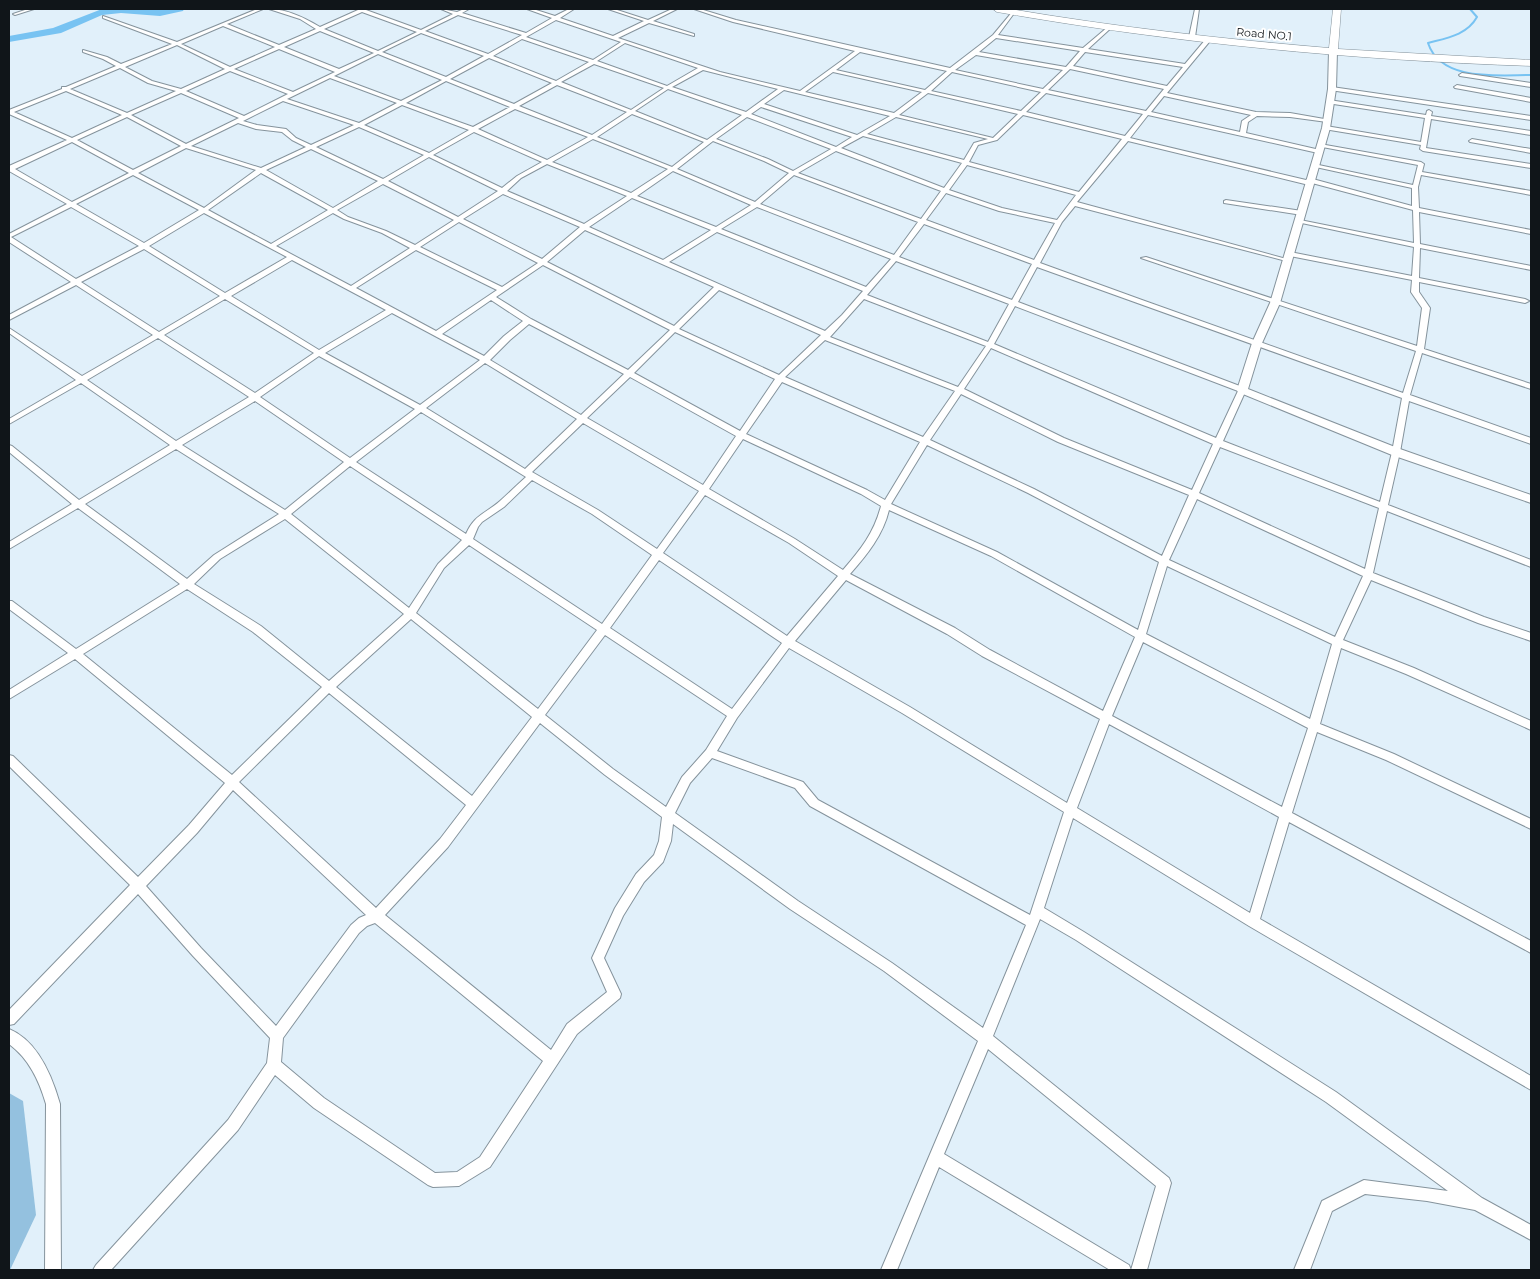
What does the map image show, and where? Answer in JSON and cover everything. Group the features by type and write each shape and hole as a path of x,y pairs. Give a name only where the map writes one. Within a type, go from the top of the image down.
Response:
{"highway":[{"name":"Road NO.1","path":"997,9 1109,27 1208,40 1333,51 1531,64"},
{"path":"1333,51 1337,9"}],"street":[{"path":"15,14 32,9"},
{"path":"261,9 9,112 72,140 485,360 582,419 792,541 844,575 951,631 986,653 1287,814 1374,864 1531,947"},
{"path":"271,9 302,18 320,29 673,168 756,205 1242,390 1396,452 1531,499"},
{"path":"9,169 361,9 557,82 630,112 766,160 793,174 921,222 1139,302 1531,440"},
{"path":"443,9 748,115 1000,210 1059,222"},
{"path":"467,9 186,146 9,238 255,397 350,462 733,714"},
{"path":"529,9 590,28 624,42 702,68 782,89 995,139"},
{"path":"9,318 144,246 203,211 261,170 359,125 447,79 572,9"},
{"path":"610,9 692,35"},
{"path":"613,38 675,9"},
{"path":"696,9 735,21 950,71 1243,134 1421,164"},
{"path":"1192,37 1197,9"},
{"path":"663,263 756,205 793,174 894,116 995,36 1013,12"},
{"path":"105,17 178,44 229,69 293,94"},
{"path":"222,24 338,71"},
{"path":"101,1270 233,1125 274,1065 277,1036 355,929 363,922 376,916 444,843 472,803 604,630 656,554 704,490 780,378 826,336 895,258 965,164 976,144 995,139 1109,27"},
{"path":"995,36 1186,66"},
{"path":"274,1065 319,1103 433,1180 459,1179 485,1162 572,1029 615,994 598,958 619,912 640,878 659,858 665,841 668,815 686,780 710,753 733,714 788,642 868,546 882,520 886,506 925,441 961,391 990,345 1059,222 1072,203 1208,40"},
{"path":"272,246 383,180 594,62 624,42"},
{"path":"801,93 859,50"},
{"path":"85,51 105,58 150,82 182,91 256,127 284,130 294,139 383,180 674,329 780,378 925,441 1031,491 1164,561 1337,642 1410,671 1531,726"},
{"path":"889,1270 1035,917 1070,810 1106,717 1141,636 1164,561 1242,390 1257,343 1275,303 1301,218 1309,182 1326,124 1332,89 1333,51"},
{"path":"975,53 1067,68 1167,88"},
{"path":"352,288 459,220 519,178 593,137 666,88 702,68"},
{"path":"831,70 1022,113 1415,209 1531,232"},
{"path":"1462,75 1531,85"},
{"path":"329,76 475,130 546,162 716,230 1219,443 1531,564"},
{"path":"1457,86 1531,100"},
{"path":"64,88 126,115 186,146 261,170 346,218 384,232 502,290"},
{"path":"437,334 542,262 584,227 633,197 782,89"},
{"path":"1332,89 1531,118"},
{"path":"1162,94 1256,114 1290,115 1424,146 1531,166"},
{"path":"283,99 359,125 429,155 503,191 826,336 961,391 1061,440 1194,494 1368,575 1481,620 1531,637"},
{"path":"1329,102 1531,133"},
{"path":"1253,922 1314,726 1337,642 1368,575 1396,452 1406,395 1420,349 1426,308 1415,292 1417,244 1415,187 1420,173 1429,104"},
{"path":"761,105 860,136 1080,194"},
{"path":"1243,134 1245,121 1256,114"},
{"path":"1472,142 1531,151"},
{"path":"1314,166 1415,187"},
{"path":"9,169 144,246 319,353 420,408 595,512 788,642 906,710 1253,922 1531,1083"},
{"path":"1420,173 1531,194"},
{"path":"1226,202 1531,268"},
{"path":"1072,203 1289,257 1525,300"},
{"path":"9,422 292,256"},
{"path":"1144,258 1531,387"},
{"path":"9,1019 193,829 232,782 328,688 410,614 440,566 469,539 474,526 501,505 582,419 718,287"},
{"path":"491,297 528,321 629,373 741,435 864,492 886,506 994,554 1141,636 1314,726 1390,757 1531,824"},
{"path":"9,546 80,505 255,397 319,353 392,310"},
{"path":"9,695 187,584 217,556 276,521 420,408 485,360 507,338 528,321"},
{"path":"9,330 176,445 285,514 609,772 794,905 888,967 985,1038 1164,1183 1139,1270"},
{"path":"9,448 80,505 187,584 257,629 472,803"},
{"path":"9,604 75,653 232,782 376,916 553,1060"},
{"path":"710,753 799,785 814,803 1035,917 1080,936 1331,1097 1477,1203 1531,1233"},
{"path":"9,759 138,884 197,952 277,1036"},
{"path":"9,1036 19,1043 35,1061 47,1082 53,1104 53,1270"},
{"path":"936,1157 1124,1270"},
{"path":"1302,1270 1327,1206 1364,1188 1427,1194 1477,1203"}],"shaded area":[{"path":"9,1093 23,1101 36,1215 10,1270"}],"waterway":[{"path":"9,39 57,30 102,12 121,10 160,12 179,9"},
{"path":"1470,9 1477,17 1468,28 1456,35 1428,43 1435,56 1445,64 1472,74 1531,75"}]}
